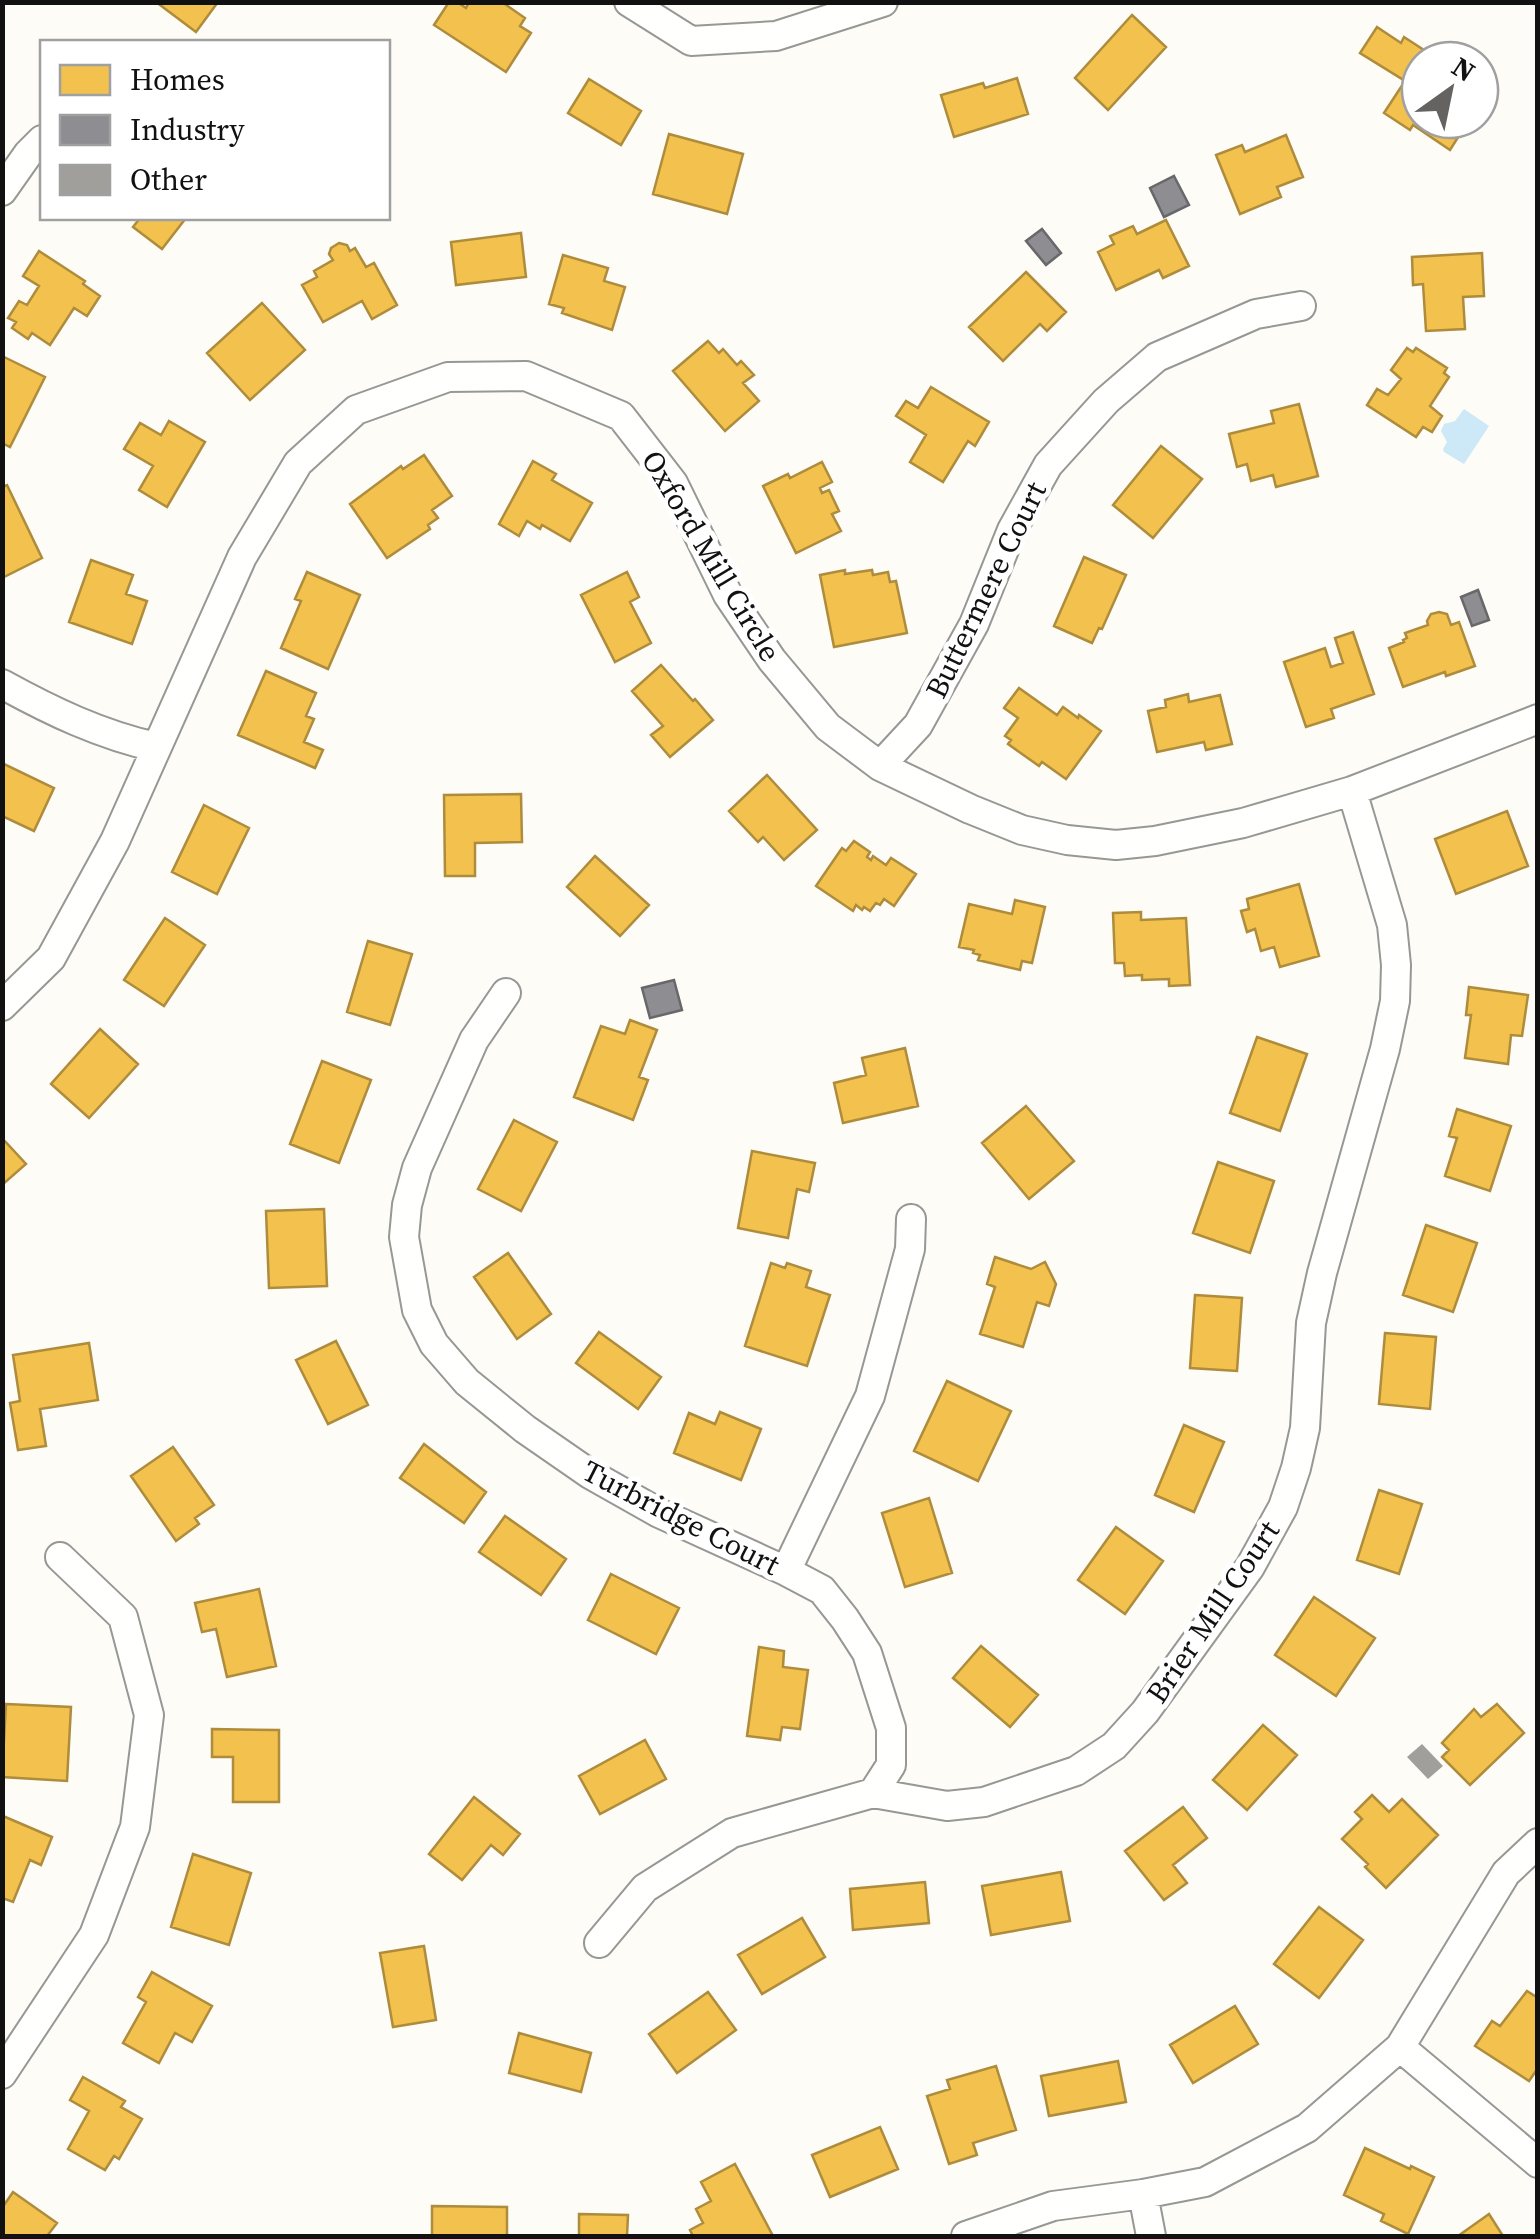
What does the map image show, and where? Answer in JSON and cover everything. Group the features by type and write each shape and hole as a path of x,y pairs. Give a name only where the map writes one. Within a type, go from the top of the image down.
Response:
{"street":[{"path":"628,2 691,41 776,36 884,2"},
{"path":"2,191 40,142"},
{"name":"Buttermere Court","path":"880,766 918,725 974,624 1012,530 1048,465 1106,401 1157,357 1256,314 1301,306"},
{"name":"Oxford Mill Circle","path":"2,1006 50,958 116,841 242,557 298,463 356,410 448,377 526,376 621,416 673,483 728,595 772,660 828,727 880,766 1022,830 1116,845 1243,823 1352,791 1538,718"},
{"path":"2,684 48,710 126,740 156,747"},
{"name":"Brier Mill Court","path":"599,1942 645,1888 732,1834 873,1793 947,1806 984,1802 1076,1771 1114,1746 1145,1712 1250,1567 1283,1507 1296,1468 1304,1428 1311,1323 1395,1001 1392,926 1352,791"},
{"name":"Turbridge Court","path":"506,994 474,1040 417,1168 404,1237 417,1310 434,1344 468,1382 526,1430 590,1474 659,1514 822,1590 867,1653 890,1728 891,1765 873,1793"},
{"path":"786,1571 870,1396 910,1250 910,1220"},
{"path":"2,2074 94,1936 136,1827 149,1715 123,1617 60,1557"},
{"path":"966,2236 1053,2206 1205,2182 1307,2128 1400,2047 1506,1873 1538,1844"},
{"path":"1400,2047 1538,2163"},
{"path":"1143,2194 1151,2236"}],"water":[{"path":"1464,409 1489,426 1464,464 1444,452 1447,442 1441,431"}],"building: Homes":[{"path":"156,2 218,2 196,32"},
{"path":"449,2 466,8 469,2 502,2 525,18 520,26 531,33 506,72 434,25"},
{"path":"1132,15 1166,47 1108,110 1075,78"},
{"path":"1377,27 1400,42 1400,78 1360,53"},
{"path":"1017,78 1028,114 954,137 941,95"},
{"path":"589,79 641,111 621,145 568,113"},
{"path":"1400,89 1400,123 1384,113"},
{"path":"669,134 743,154 727,214 653,194"},
{"path":"1286,135 1303,177 1277,187 1281,197 1240,214 1216,155 1242,145 1245,152"},
{"path":"1435,140 1456,140 1450,150"},
{"path":"138,220 184,220 162,249 133,227"},
{"path":"1166,220 1189,266 1163,278 1159,270 1116,290 1098,252 1114,244 1110,236 1133,226 1137,234"},
{"path":"521,233 526,277 456,285 451,242"},
{"path":"339,243 347,245 350,251 355,248 366,267 374,263 397,305 372,319 362,301 323,322 302,285 317,277 314,271 333,260 331,248"},
{"path":"39,251 85,281 83,284 100,296 87,316 74,308 50,345 32,333 28,339 12,328 16,322 8,318 19,301 27,305 39,286 23,276"},
{"path":"1482,253 1484,296 1463,297 1465,329 1426,331 1423,284 1413,285 1412,257"},
{"path":"563,255 608,268 604,281 625,287 612,330 562,313 564,308 549,304"},
{"path":"1026,272 1066,312 1047,331 1040,324 1003,361 969,327"},
{"path":"262,303 305,350 250,400 207,353"},
{"path":"708,341 719,353 723,349 737,365 741,361 754,375 743,383 759,401 725,431 673,371"},
{"path":"1407,348 1413,352 1416,348 1447,368 1444,373 1449,377 1430,406 1442,416 1432,432 1423,427 1416,437 1367,405 1377,389 1388,395 1401,379 1391,370"},
{"path":"2,356 45,377 10,447 2,443"},
{"path":"931,387 989,422 975,446 968,441 943,482 910,462 926,435 896,416 906,401 918,408"},
{"path":"1299,404 1318,476 1276,487 1273,475 1251,481 1247,464 1237,467 1229,434 1274,423 1271,411"},
{"path":"169,421 205,442 167,507 139,490 153,466 124,449 140,423 161,435"},
{"path":"1161,446 1202,479 1153,538 1113,505"},
{"path":"424,455 452,496 432,510 438,518 428,525 430,529 387,558 350,504 401,466 403,469"},
{"path":"533,461 556,474 552,480 592,503 570,541 527,521 519,536 499,524"},
{"path":"822,462 832,482 820,488 822,493 829,490 839,511 832,514 841,531 796,553 763,486"},
{"path":"7,485 42,558 2,578 2,487"},
{"path":"1084,557 1126,575 1092,643 1054,626"},
{"path":"91,560 133,575 126,594 147,601 132,644 69,622"},
{"path":"845,570 845,574 888,572 890,582 896,581 907,633 834,647 820,575"},
{"path":"307,572 360,595 328,669 281,648 301,601 295,599"},
{"path":"627,572 639,597 630,602 651,643 615,662 581,595"},
{"path":"1431,614 1447,614 1451,625 1459,622 1475,666 1403,687 1389,648 1404,642 1405,633 1428,625"},
{"path":"1353,632 1374,694 1331,709 1334,718 1306,727 1284,662 1325,648 1331,667 1343,663 1335,638"},
{"path":"661,665 713,720 670,757 651,735 663,726 632,691"},
{"path":"266,671 316,693 306,716 314,719 304,742 323,750 315,768 238,735"},
{"path":"1019,688 1057,715 1063,707 1101,731 1066,779 1008,744 1011,740 1005,736 1018,718 1004,708"},
{"path":"1188,694 1189,702 1220,695 1232,744 1206,750 1204,742 1157,752 1148,711 1166,707 1165,700"},
{"path":"2,763 54,788 34,831 2,816"},
{"path":"767,775 817,830 784,860 763,837 758,842 729,811"},
{"path":"521,794 522,842 475,843 475,876 445,876 444,795"},
{"path":"204,805 249,828 217,894 172,872"},
{"path":"1507,811 1528,866 1456,894 1435,839"},
{"path":"854,841 870,852 867,857 871,860 873,856 886,865 891,858 916,874 894,906 884,899 870,911 856,905 853,911 816,886 842,848 846,851"},
{"path":"595,856 649,905 620,936 567,887"},
{"path":"1299,884 1319,956 1280,967 1274,947 1261,951 1255,929 1247,932 1241,911 1249,909 1247,899"},
{"path":"1015,900 1045,907 1032,963 1022,961 1020,970 978,960 980,955 974,950 959,947 969,904 1012,914"},
{"path":"1141,912 1141,920 1186,918 1190,985 1169,986 1169,979 1125,976 1124,963 1115,963 1113,913"},
{"path":"165,918 205,945 164,1006 124,980"},
{"path":"368,941 412,954 390,1025 347,1012"},
{"path":"1469,987 1528,995 1522,1036 1511,1035 1508,1064 1465,1058 1471,1015 1466,1015"},
{"path":"630,1020 657,1030 639,1077 648,1080 633,1120 574,1097 601,1026 625,1034"},
{"path":"100,1029 138,1064 89,1118 51,1084"},
{"path":"1257,1037 1307,1054 1280,1131 1230,1113"},
{"path":"905,1048 918,1106 843,1123 834,1083 866,1075 862,1058"},
{"path":"322,1061 371,1080 339,1163 290,1144"},
{"path":"1026,1106 1074,1161 1029,1199 982,1143"},
{"path":"1457,1109 1511,1126 1490,1191 1445,1176 1457,1138 1449,1136"},
{"path":"514,1120 557,1142 521,1211 478,1189"},
{"path":"2,1138 26,1164 2,1185"},
{"path":"752,1151 815,1163 809,1192 797,1189 788,1238 738,1228"},
{"path":"1218,1162 1274,1181 1250,1253 1193,1233"},
{"path":"324,1209 327,1286 269,1288 266,1211"},
{"path":"1426,1225 1477,1243 1453,1312 1403,1295"},
{"path":"508,1253 551,1314 517,1339 474,1277"},
{"path":"995,1257 1031,1269 1045,1262 1056,1284 1049,1306 1037,1302 1023,1347 980,1334 995,1287 987,1284"},
{"path":"771,1263 785,1268 787,1263 811,1271 806,1287 830,1295 807,1366 745,1346"},
{"path":"1195,1295 1242,1298 1237,1371 1190,1368"},
{"path":"599,1332 661,1377 638,1409 576,1363"},
{"path":"1385,1333 1436,1337 1430,1409 1379,1404"},
{"path":"336,1341 368,1405 328,1424 296,1360"},
{"path":"89,1343 98,1400 40,1409 46,1446 18,1450 10,1403 20,1401 13,1355"},
{"path":"947,1381 1011,1411 978,1481 914,1451"},
{"path":"720,1412 761,1429 741,1480 674,1453 689,1413 715,1424"},
{"path":"1184,1425 1224,1442 1194,1512 1155,1495"},
{"path":"424,1444 486,1492 464,1523 400,1478"},
{"path":"173,1447 214,1505 195,1518 199,1524 176,1541 131,1476"},
{"path":"1379,1490 1422,1504 1399,1574 1357,1560"},
{"path":"929,1498 952,1573 905,1587 882,1513"},
{"path":"505,1516 566,1559 541,1595 479,1552"},
{"path":"1116,1527 1163,1561 1125,1614 1078,1580"},
{"path":"611,1574 679,1608 656,1654 588,1620"},
{"path":"259,1589 276,1666 227,1677 216,1629 202,1632 195,1603"},
{"path":"1314,1597 1375,1638 1336,1696 1275,1655"},
{"path":"981,1646 1038,1695 1010,1727 953,1678"},
{"path":"759,1647 784,1651 783,1667 808,1670 800,1729 782,1727 780,1740 747,1736"},
{"path":"6,1704 71,1707 67,1781 2,1777"},
{"path":"1497,1704 1524,1733 1470,1785 1442,1757 1449,1750 1442,1743 1474,1709 1481,1717"},
{"path":"1263,1725 1297,1755 1247,1810 1213,1780"},
{"path":"212,1729 279,1730 279,1802 233,1802 233,1757 212,1757"},
{"path":"645,1740 666,1779 600,1814 579,1776"},
{"path":"1372,1795 1389,1812 1402,1799 1438,1835 1386,1888 1342,1839 1362,1819 1355,1812"},
{"path":"474,1797 520,1834 503,1855 491,1845 462,1880 429,1854"},
{"path":"1183,1807 1207,1838 1173,1865 1187,1883 1164,1900 1125,1851"},
{"path":"3,1816 52,1837 41,1865 30,1860 13,1902 2,1898"},
{"path":"193,1854 251,1873 229,1945 171,1927"},
{"path":"1061,1872 1070,1921 991,1935 982,1886"},
{"path":"925,1882 929,1923 853,1930 850,1889"},
{"path":"1319,1907 1363,1940 1319,1998 1274,1964"},
{"path":"802,1918 825,1957 762,1994 738,1955"},
{"path":"424,1946 436,2020 393,2027 380,1953"},
{"path":"152,1972 212,2006 192,2042 175,2033 159,2063 123,2043 146,2002 138,1997"},
{"path":"1527,1991 1538,1998 1538,2068 1529,2081 1475,2046 1492,2021 1500,2026"},
{"path":"708,1992 736,2030 677,2073 649,2034"},
{"path":"1235,2006 1258,2044 1193,2083 1170,2045"},
{"path":"519,2033 591,2053 581,2092 509,2073"},
{"path":"1118,2061 1126,2102 1049,2116 1041,2076"},
{"path":"996,2066 1016,2130 973,2143 977,2155 949,2164 927,2096 950,2089 947,2080"},
{"path":"83,2077 125,2101 121,2107 142,2119 119,2159 114,2156 105,2170 68,2149 89,2111 70,2100"},
{"path":"880,2127 898,2169 830,2197 812,2155"},
{"path":"1365,2148 1434,2177 1408,2234 1381,2221 1384,2214 1344,2195"},
{"path":"735,2164 773,2236 693,2236 690,2230 703,2223 696,2209 711,2201 701,2182"},
{"path":"13,2192 57,2223 47,2236 2,2236 2,2208"},
{"path":"432,2206 507,2207 507,2236 432,2236"},
{"path":"579,2214 628,2215 627,2236 579,2236"},
{"path":"1489,2214 1503,2236 1458,2236"}],"building: Industry":[{"path":"1174,176 1189,205 1164,217 1150,188"},
{"path":"1042,229 1061,253 1046,265 1026,241"},
{"path":"1478,590 1489,620 1472,626 1461,597"},
{"path":"674,980 682,1010 650,1018 642,988"}],"building: Other":[{"path":"1422,1744 1443,1766 1428,1779 1407,1757"}]}
